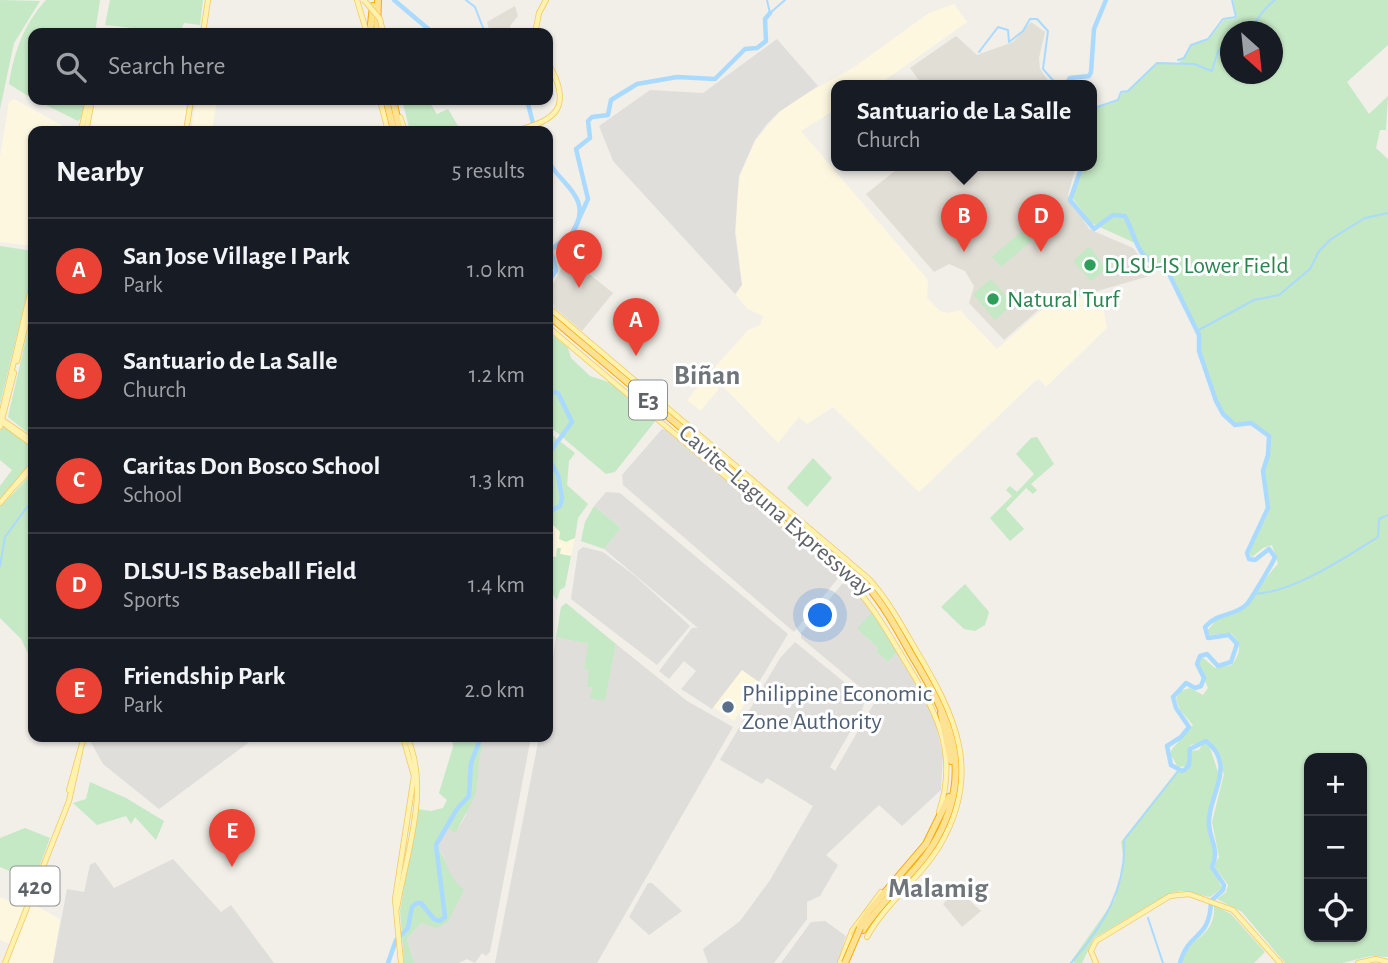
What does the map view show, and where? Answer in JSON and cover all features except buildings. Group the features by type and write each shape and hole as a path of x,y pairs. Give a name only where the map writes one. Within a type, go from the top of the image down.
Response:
{"highway":[{"path":"375,1 375,28"},
{"path":"375,1 375,28"},
{"path":"389,105 396,126"},
{"name":"Cavite–Laguna Expressway","path":"553,324 742,484 752,489 870,594 933,696 952,747 951,797 933,845 859,933 847,963"}],"main road":[{"path":"204,28 208,0"},
{"path":"357,0 372,28"},
{"path":"363,0 381,21 378,28"},
{"path":"537,28 539,13 546,0"},
{"path":"535,126 554,115 561,100 558,80 553,71"},
{"path":"84,126 89,105"},
{"path":"187,126 190,105"},
{"path":"389,105 396,126"},
{"path":"392,105 400,117 398,126"},
{"path":"2,422 28,304"},
{"path":"2,422 28,315"},
{"path":"553,323 869,579 886,600 944,698 957,731 961,760 961,787 953,819 932,857 882,914 859,933"},
{"path":"2,422 28,440"},
{"path":"0,503 28,471"},
{"path":"742,484 862,594 928,700 942,730 946,777 934,825 840,963"},
{"name":"420","path":"5,963 65,808 82,742"},
{"path":"401,963 396,916 418,792 416,761 407,742"},
{"path":"1096,963 1091,951 1094,942 1174,895 1189,894 1236,912 1280,963"},
{"path":"1357,963 1376,959 1388,962"}],"shaded area":[{"path":"954,4 967,22 885,80 831,80 853,68 929,13"},
{"path":"515,6 518,16 511,28 489,28 487,22"},
{"path":"1031,22 1045,32 1039,58 1040,69 1048,80 919,80 910,68 956,36 977,55 1013,42"},
{"path":"777,39 818,86 779,112 766,125 755,140 739,176 735,233 742,285 735,294 613,161 599,126 650,90 703,93"},
{"path":"831,80 831,112 801,131 831,166 831,171 835,171 928,280 927,298 940,311 949,313 960,310 997,349 1043,309 1100,292 1107,328 1046,387 1039,379 1034,382 919,492 833,407 807,424 799,417 778,443 710,373 748,330 760,325 763,316 748,309 736,295 742,285 736,233 737,193 740,176 755,141 779,112"},
{"path":"14,99 63,126 28,126 28,245 0,242 0,157 9,102"},
{"path":"94,105 188,105 185,126 91,126"},
{"path":"195,105 216,105 213,126 192,126"},
{"path":"895,171 1075,171 1068,195 1089,229 1133,248 1146,265 1159,269 1153,275 1042,307 1004,340 969,303 974,286 965,271 949,264 934,272 866,194"},
{"path":"564,248 575,263 613,293 582,331 555,308 553,302 553,284 561,269 556,253"},
{"path":"707,376 719,389 700,411 687,400"},
{"path":"662,429 667,430 840,576 794,632 623,485 622,475"},
{"path":"606,492 620,493 788,634 759,682 742,670 712,709 681,689 696,671 684,661 669,679 659,671 692,628 698,628 604,549 621,528 594,506"},
{"path":"553,525 570,540 575,538 571,556 560,554 557,548 556,557 553,557"},
{"path":"583,547 603,552 635,576 690,626 657,665 571,599 578,551"},
{"path":"843,583 849,583 873,611 858,630 878,648 876,651 888,662 897,652 934,715 943,756 941,790 902,826 879,805 826,855 838,865 820,896 807,902 807,919 774,963 708,963 703,949 740,921 770,880 813,806 767,778 762,784 720,760 780,658 795,642 865,699 862,711 830,767 835,771 874,703 873,698 801,638 801,633"},
{"path":"556,637 589,644 584,669 590,671 593,687 605,700 616,644 687,701 733,727 597,963 495,963 538,742 553,742 553,656"},
{"path":"742,669 759,682 734,721 712,706"},
{"path":"91,742 249,742 159,809 103,764"},
{"path":"480,742 530,742 490,952 486,956 482,953 475,963 467,959 459,963 414,963 407,939 421,923 447,922 453,909 450,877 436,845 448,828 456,832 466,815"},
{"path":"173,859 221,912 231,905 274,963 53,963 67,889 84,892 90,865 95,862 114,888"},
{"path":"648,883 652,883 682,911 649,935 629,917"},
{"path":"957,889 981,911 962,927 943,904"},
{"path":"0,897 24,907 10,944 0,940"},
{"path":"31,903 60,919 53,963 8,963"},
{"path":"825,921 846,936 838,963 781,963 811,922"}],"green space":[{"path":"0,0 40,1 14,43 0,109"},
{"path":"46,0 100,0 96,28 28,28 28,96 9,84 21,39 38,9"},
{"path":"110,0 203,0 200,25 184,23 182,28 133,28 105,25"},
{"path":"1233,0 1388,0 1388,45 1347,82 1369,114 1388,96 1386,130 1380,130 1376,148 1388,159 1388,957 1371,956 1342,963 1285,963 1242,912 1217,899 1226,892 1228,885 1214,866 1219,857 1212,822 1224,774 1209,741 1190,745 1187,766 1178,767 1170,754 1193,725 1180,710 1176,699 1180,691 1190,688 1203,695 1208,688 1197,662 1202,657 1215,668 1232,665 1239,649 1235,637 1231,633 1210,635 1207,631 1218,618 1240,611 1247,605 1278,564 1272,545 1252,557 1249,553 1270,509 1264,470 1270,456 1270,436 1252,422 1235,423 1224,412 1217,400 1201,352 1200,335 1169,270 1148,260 1137,244 1091,223 1071,196 1078,171 1097,171 1097,108 1118,101 1122,93 1129,91 1157,64 1179,63 1192,45 1209,39 1220,25 1220,84 1283,84 1283,21 1223,21 1237,18"},
{"path":"46,105 85,105 83,116 78,121"},
{"path":"403,105 431,105 437,114 448,109 458,126 409,126"},
{"path":"1030,224 1039,234 1001,267 992,257"},
{"path":"0,246 28,250 28,290 0,404"},
{"name":"DLSU-IS Lower Field","path":"1087,248 1091,248 1106,269 1091,281 1073,261"},
{"name":"Natural Turf","path":"991,279 1013,304 995,320 973,294"},
{"path":"28,330 28,433 8,417"},
{"path":"553,335 568,348 571,358 590,376 611,383 656,420 615,472 606,474 553,429"},
{"path":"4,426 28,443 28,467 0,498 0,486 12,470 0,460 0,431"},
{"path":"553,436 575,453 569,461 567,485 588,504 578,518 575,538 566,542 559,539 560,532 553,525"},
{"path":"1037,437 1054,464 1031,484 1037,490 1033,494 1026,488 1006,509 1024,529 1010,541 990,518 1012,496 1006,490 1010,486 1017,492 1034,474 1016,454 1031,438"},
{"path":"813,458 832,478 807,507 787,488"},
{"path":"28,478 28,653 21,639 0,618 0,507"},
{"path":"594,506 621,528 604,549 581,541 585,522"},
{"path":"557,548 561,548 560,554 571,556 565,587 560,590 557,600 553,595 553,557 556,557"},
{"path":"965,584 989,612 985,625 975,631 964,629 941,607"},
{"path":"566,603 616,644 605,701 590,698 593,687 587,687 589,671 584,669 588,644 556,637 561,607"},
{"path":"873,611 897,652 888,662 876,651 878,648 857,629"},
{"path":"452,742 480,742 483,746 472,801 456,833 448,828 436,845 453,878 464,890 448,922 437,928 421,923 407,939 414,963 404,963 400,911 417,809 431,811 443,808 447,800 439,793"},
{"path":"1204,742 1208,742 1220,778 1207,821 1215,855 1211,867 1222,888 1210,897 1182,891 1171,893 1094,938 1082,963 1075,963 1072,960 1115,899 1124,861 1121,842 1176,772 1189,769 1191,751 1199,750"},
{"path":"90,782 126,798 164,821 156,840 135,817 131,824 126,816 97,825 73,803 86,799"},
{"path":"25,828 50,838 34,881 0,867 0,838"},
{"path":"1214,905 1231,914 1265,952 1254,963 1182,963 1190,947 1211,924"}],"waterway":[{"path":"394,0 427,28"},
{"path":"466,0 475,7 483,28"},
{"path":"767,0 770,13 785,0"},
{"path":"1069,80 1089,76 1091,72 1094,29 1106,0"},
{"path":"1178,60 1184,58 1191,45 1208,39 1223,19 1236,17 1232,0"},
{"path":"1256,21 1275,0"},
{"path":"573,232 588,199 576,149 590,138 588,121 592,117 608,115 611,100 637,84 677,77 715,79 745,49 757,48 766,41 765,19 770,13"},
{"path":"979,52 998,27 1008,30 1009,42 1023,31 1030,19 1037,19 1048,31 1043,69 1053,80"},
{"path":"1097,107 1118,100 1121,92 1128,91 1157,63 1194,64 1212,71 1220,49"},
{"path":"528,105 534,126"},
{"path":"553,168 572,190 580,209 572,233 553,249"},
{"path":"1080,171 1070,200 1094,229 1113,215 1125,216 1143,255 1167,270 1199,335 1199,351 1223,414 1235,425 1251,423 1269,436 1268,455 1263,471 1268,508 1247,553 1249,559 1255,560 1269,549 1275,557 1247,604 1215,619 1205,627 1208,638 1229,635 1237,644 1231,662 1218,666 1207,654 1200,656 1197,664 1204,678 1201,686 1195,688 1186,683 1173,697 1176,708 1189,727 1181,737 1167,746 1171,765 1182,771 1185,769 1189,764 1190,749 1206,741 1220,761 1219,782 1209,824 1215,850 1212,867 1224,885 1223,890 1211,901 1207,923 1188,945 1180,963"},
{"path":"1197,331 1254,300 1279,295 1310,269 1319,251 1331,239 1365,218 1388,213"},
{"path":"553,259 556,271 553,275"},
{"path":"553,392 558,393 572,422 553,448"},
{"path":"553,466 558,475 562,498 560,506 553,510"},
{"path":"0,566 5,537 28,506"},
{"path":"1252,594 1300,582 1333,564 1378,537 1379,519 1388,515"},
{"path":"388,963 396,940 408,928 412,907 421,903 434,919 440,921 445,917 436,845 457,809 469,796 471,763 479,742"},
{"path":"1071,963 1093,936 1117,891 1124,858 1124,840 1179,770"},
{"path":"1148,918 1163,963"}],"place":[{"name":"Santuario de La Salle","path":"964,252"},
{"name":"DLSU-IS Baseball Field","path":"1041,252"},
{"name":"DLSU-IS Lower Field","path":"1090,265"},
{"name":"Caritas Don Bosco School","path":"579,288"},
{"name":"Natural Turf","path":"993,299"},
{"name":"San Jose Village I Park","path":"636,356"},
{"name":"Philippine Economic Zone Authority","path":"728,707"},
{"name":"Friendship Park","path":"232,867"}],"district":[{"name":"Biñan","path":"707,374"},
{"name":"Malamig","path":"938,887"}]}
